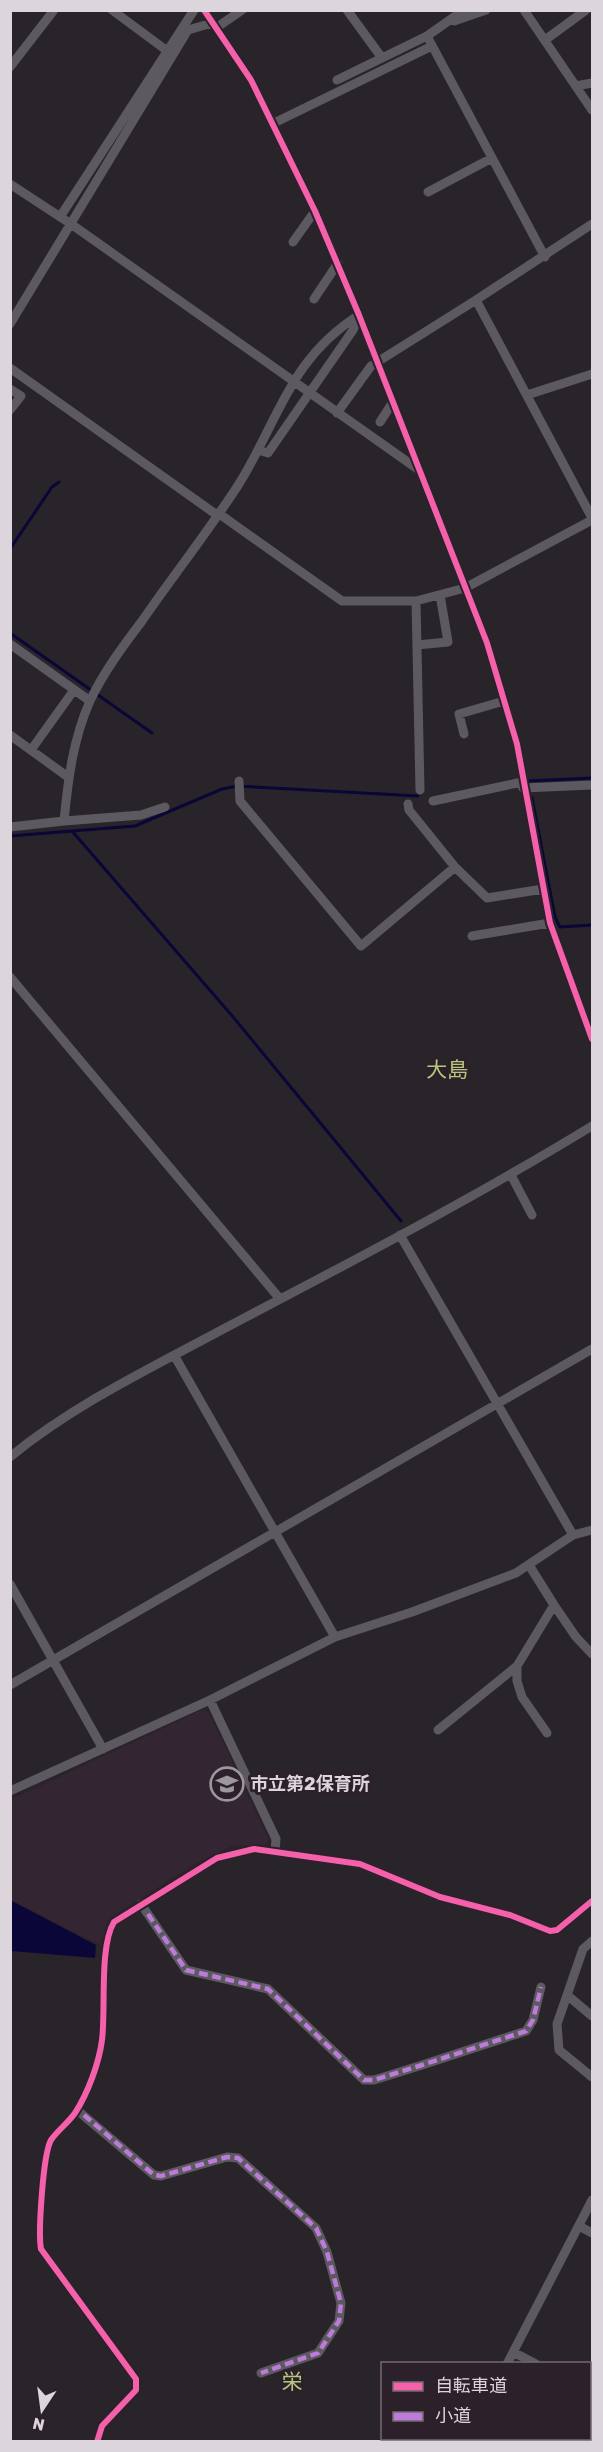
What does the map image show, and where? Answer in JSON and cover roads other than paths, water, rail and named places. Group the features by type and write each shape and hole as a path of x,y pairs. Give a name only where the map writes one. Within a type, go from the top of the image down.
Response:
{"street":[{"path":"10,67 54,10"},
{"path":"112,10 166,50"},
{"path":"60,217 194,10"},
{"path":"204,10 251,80 315,211 378,362 487,644 517,744 522,785 550,923 592,1039"},
{"path":"10,324 188,30 214,26 242,10"},
{"path":"347,10 382,58"},
{"path":"337,80 427,36 464,10"},
{"path":"443,25 486,10"},
{"path":"524,10 592,110"},
{"path":"544,40 586,10"},
{"path":"427,36 545,257"},
{"path":"274,123 432,46"},
{"path":"576,86 592,83"},
{"path":"428,192 492,158"},
{"path":"10,184 71,224 419,470"},
{"path":"293,242 315,211"},
{"path":"338,413 371,366 545,257 592,224"},
{"path":"314,299 338,263"},
{"path":"10,368 342,601 416,601 465,588 592,519 476,300"},
{"path":"64,821 68,777 80,728 90,701 132,635 218,514 258,450 292,381 308,359 339,328 359,315"},
{"path":"258,450 268,453 353,330 359,315"},
{"path":"527,395 592,374"},
{"path":"10,389 21,396 10,410"},
{"path":"380,422 393,402"},
{"path":"417,645 448,642 440,595"},
{"path":"416,601 420,790"},
{"path":"10,644 90,701"},
{"path":"31,750 74,690"},
{"path":"464,734 459,714 504,701"},
{"path":"10,735 68,777"},
{"path":"239,781 240,801 361,946 455,867"},
{"path":"433,801 522,785 592,785"},
{"path":"408,804 409,810 455,867 487,898 543,889"},
{"path":"10,827 141,815 165,807"},
{"path":"472,936 550,923"},
{"path":"10,977 280,1299"},
{"path":"10,1457 81,1408 174,1355 400,1235 592,1126"},
{"path":"511,1174 532,1215"},
{"path":"400,1235 573,1535"},
{"path":"10,1685 592,1349"},
{"path":"174,1355 335,1637"},
{"path":"10,1791 210,1700 335,1637 412,1612 516,1573 573,1535 592,1530"},
{"path":"529,1565 576,1637 592,1654"},
{"path":"10,1584 103,1749"},
{"path":"438,1730 517,1666 554,1605"},
{"path":"517,1666 517,1681 522,1697 547,1733"},
{"path":"210,1700 276,1839 275,1851"},
{"path":"96,2442 102,2426 136,2390 136,2379 41,2249 40,2242 45,2161 50,2142 80,2113 102,2040 110,1929 114,1922 217,1858 243,1851 275,1851 360,1864 440,1897 510,1915 550,1930 557,1929 592,1901"},
{"path":"141,1904 186,1970 268,1989 364,2080 374,2080 526,2031 534,2020 542,1987"},
{"path":"591,1945 583,1949 558,2024 559,2050 592,2077"},
{"path":"567,1995 592,2016"},
{"path":"80,2113 154,2175 161,2176 227,2157 238,2158 316,2228 327,2252 341,2302 339,2321 318,2353 261,2373"},
{"path":"508,2362 592,2200"},
{"path":"579,2226 592,2233"},
{"path":"513,2352 532,2362"}],"waterway":[{"path":"10,549 52,487 59,482"},
{"path":"10,633 152,733"},
{"path":"526,781 592,778"},
{"path":"10,836 135,826 222,789 237,786 418,796"},
{"path":"532,798 555,917 560,927 592,925"},
{"path":"72,831 234,1018 401,1221"}],"place":[{"name":"市立第2保育所","path":"227,1784"}],"district":[{"name":"大島","path":"447,1069"},
{"name":"栄","path":"292,2381"}]}
